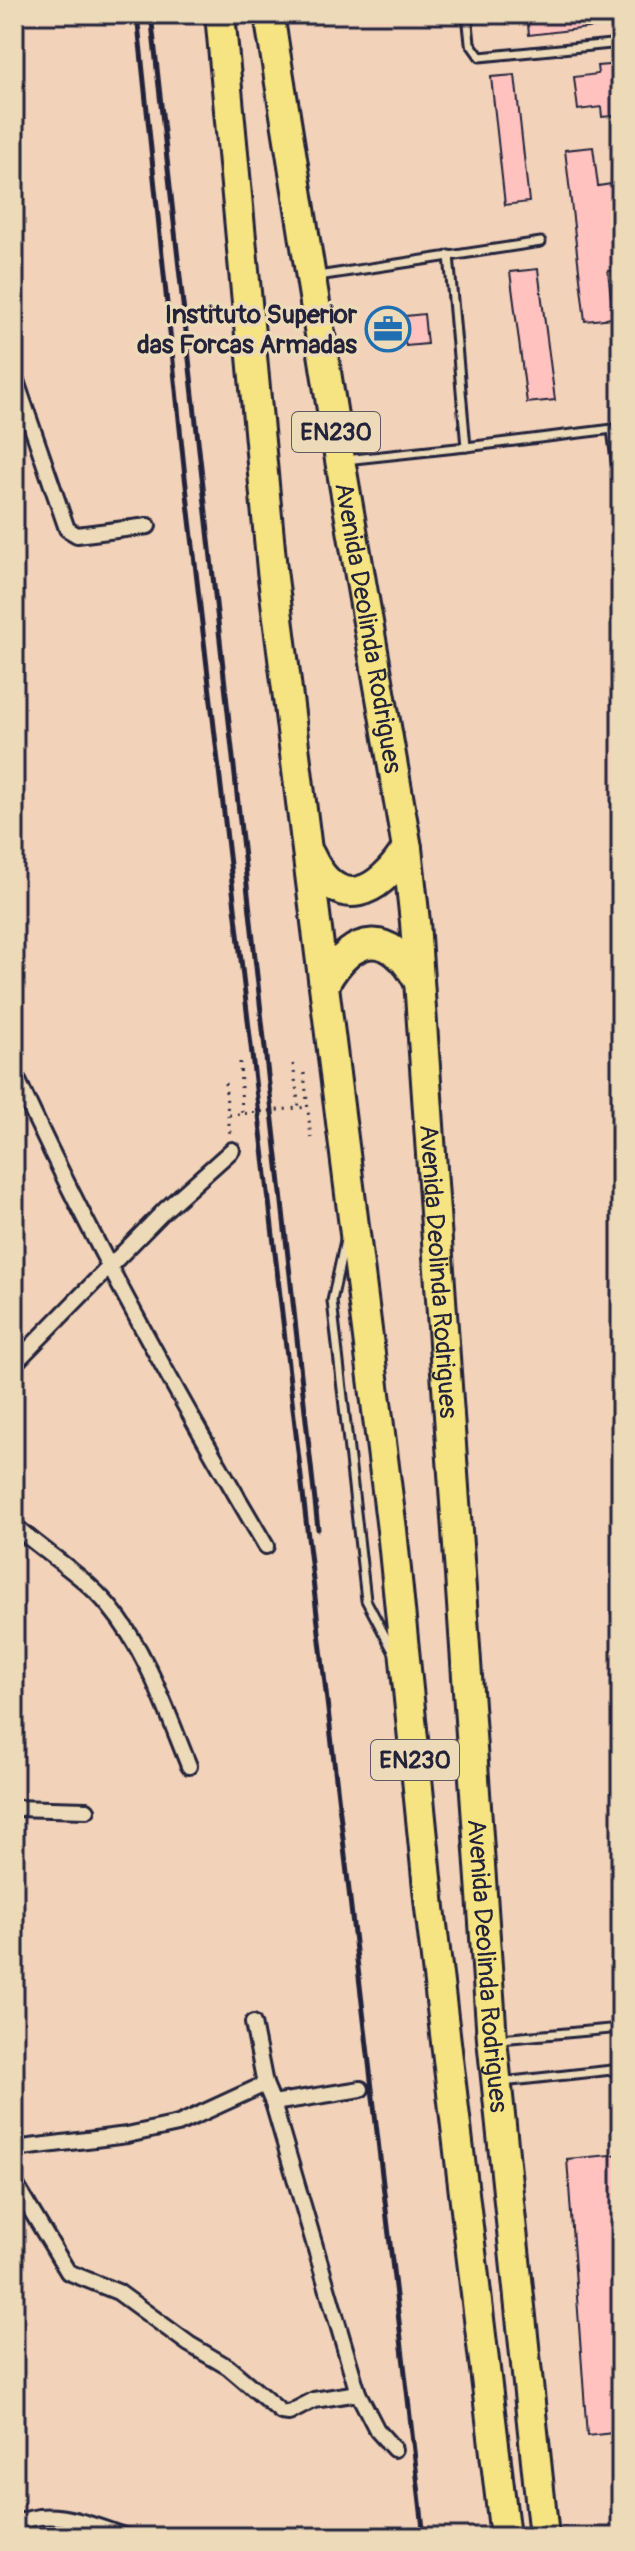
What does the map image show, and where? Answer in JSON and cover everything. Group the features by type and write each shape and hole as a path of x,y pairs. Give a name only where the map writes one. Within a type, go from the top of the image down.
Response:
{"highway":[{"name":"Avenida Deolinda Rodrigues","path":"220,14 272,570 352,1206 505,2537"},
{"name":"Avenida Deolinda Rodrigues","path":"269,14 340,460 407,848 421,987 492,2039 544,2537"},
{"path":"304,843 329,883 357,893 385,880 407,848"},
{"path":"325,983 345,954 355,947 374,944 401,953 421,987"}],"street":[{"path":"14,375 67,529 77,535 148,526"},
{"path":"14,1072 110,1266 187,1412 266,1546"},
{"path":"14,1364 110,1266 232,1150"},
{"path":"14,1525 84,1580 128,1632 152,1677 189,1766"},
{"path":"14,1808 87,1810"},
{"path":"253,2023 265,2084 358,2393 377,2430 394,2449"},
{"path":"14,2149 127,2135 178,2124 265,2084"},
{"path":"273,2103 361,2089"},
{"path":"14,2182 68,2272 118,2292 189,2344 228,2367 281,2412 289,2413 314,2400 358,2393"},
{"path":"14,2525 29,2517 54,2515 127,2537"}],"lane":[{"path":"467,14 470,43 480,57 621,43"},
{"path":"312,276 541,242"},
{"path":"449,255 466,447"},
{"path":"340,460 621,428"},
{"path":"612,429 621,501"},
{"path":"492,2039 621,2028"},
{"path":"496,2083 621,2069"}],"path":[{"path":"240,1062 242,1114"},
{"path":"293,1064 299,1108"},
{"path":"304,1073 311,1138"},
{"path":"225,1083 232,1150"},
{"path":"229,1115 308,1107"}],"building":[{"path":"527,14 621,14 621,24 529,35"},
{"path":"621,64 621,115 602,117 601,107 578,110 574,77 598,74 597,66"},
{"path":"515,75 529,202 505,205 491,77"},
{"path":"593,147 598,186 618,183 621,270 608,271 613,318 585,321 565,150"},
{"path":"538,269 555,400 527,403 510,272"},
{"path":"424,314 427,344 406,346 405,342 396,343 395,337 389,338 387,318"},
{"path":"621,2154 621,2432 587,2436 567,2159"}],"railway":[{"path":"137,14 185,477 424,2537"},
{"path":"151,14 318,1529"}],"place":[{"name":"Instituto Superior das Forcas Armadas","path":"388,329"}]}
